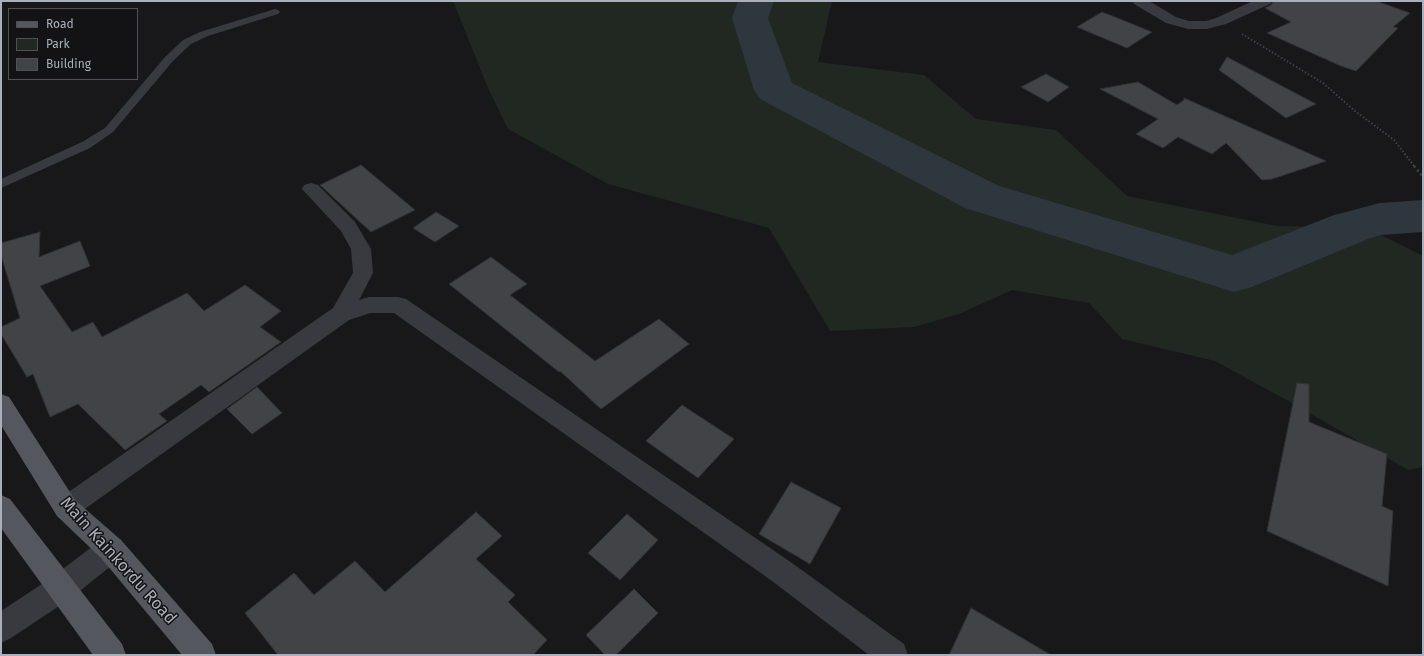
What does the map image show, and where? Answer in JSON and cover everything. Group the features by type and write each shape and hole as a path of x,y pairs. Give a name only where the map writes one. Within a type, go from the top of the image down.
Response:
{"main road":[{"name":"Main Kainkordu Road","path":"1,404 66,508 111,550 201,655"},
{"path":"1,507 111,655"}],"street":[{"path":"1139,1 1171,20 1188,25 1207,25 1221,21 1265,1"},
{"path":"311,189 348,227 361,249 363,273 341,314"},
{"path":"66,508 341,314 369,305 398,305 782,572 893,655"},
{"path":"1,628 61,588 111,550"}],"lane":[{"path":"1,184 86,144 109,130 169,58 187,42 204,34 274,12"}],"path":[{"path":"1221,21 1323,84 1355,111 1394,140 1423,177"}],"green space":[{"path":"453,1 832,1 818,62 924,75 976,119 1056,130 1127,196 1277,226 1365,227 1423,256 1423,467 1408,470 1292,403 1215,361 1122,339 1089,303 1012,290 959,314 914,327 830,331 769,228 608,184 508,129 488,88"}],"building":[{"path":"1273,1 1376,1 1410,13 1393,27 1398,28 1356,71 1341,66 1267,33 1291,22 1265,8 1271,5"},
{"path":"1102,12 1152,32 1127,48 1077,27"},
{"path":"1227,57 1316,104 1286,118 1219,70"},
{"path":"1046,74 1069,87 1048,102 1021,87"},
{"path":"1138,82 1177,105 1184,100 1184,98 1326,161 1272,179 1262,180 1226,143 1212,154 1178,137 1163,148 1136,134 1158,119 1100,89"},
{"path":"361,165 415,210 371,232 320,185"},
{"path":"436,212 459,226 435,242 413,228"},
{"path":"40,232 39,257 80,241 90,266 40,286 72,332 93,322 102,337 187,293 204,311 245,285 281,311 260,327 281,342 209,392 201,385 159,414 167,421 125,450 78,404 50,417 33,374 27,377 1,334 1,327 20,318 1,255 1,243"},
{"path":"491,257 527,284 510,295 595,361 659,319 689,344 601,409 560,371 559,372 449,284"},
{"path":"1297,383 1309,384 1309,422 1387,454 1382,506 1393,511 1388,586 1267,531"},
{"path":"257,387 282,413 252,434 227,409"},
{"path":"682,405 734,439 698,478 646,441"},
{"path":"791,482 841,508 810,564 759,534"},
{"path":"476,512 502,536 476,559 515,595 508,602 547,640 533,655 278,655 245,613 294,573 314,595 355,561 385,592"},
{"path":"627,514 658,540 620,580 588,553"},
{"path":"634,589 658,613 616,655 605,655 586,635"},
{"path":"971,608 1051,655 949,655"}],"waterway":[{"path":"756,1 750,18 774,90 982,197 1234,274 1351,227 1380,219 1423,216"}]}
